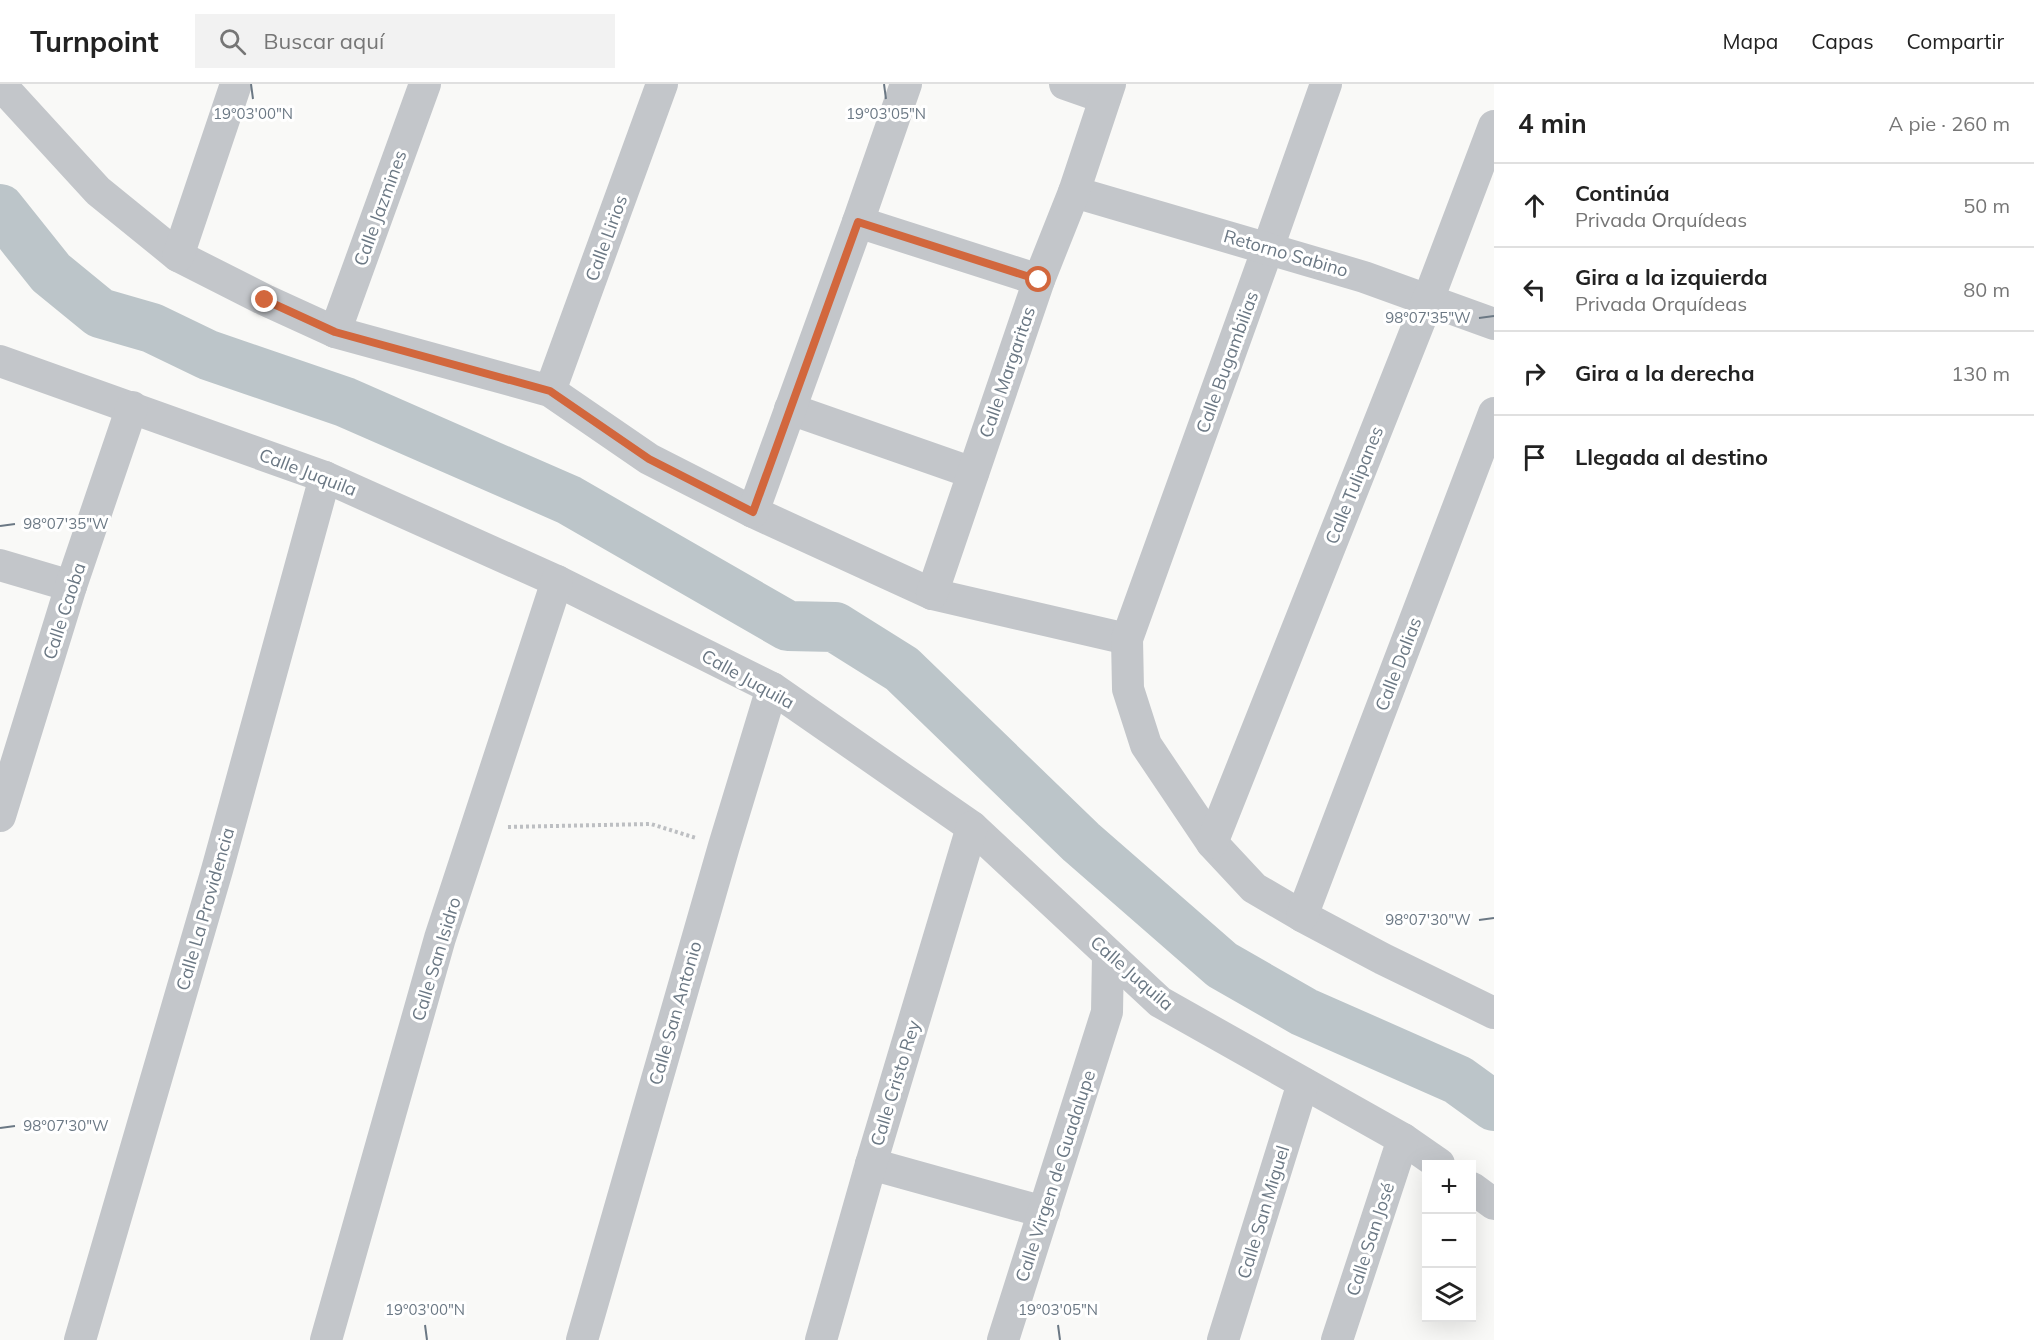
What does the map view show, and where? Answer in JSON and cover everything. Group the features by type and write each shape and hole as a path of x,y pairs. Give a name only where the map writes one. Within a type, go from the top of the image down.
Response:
{"street":[{"path":"178,256 236,84"},
{"name":"Calle Jazmines","path":"335,332 425,84"},
{"name":"Calle Lirios","path":"550,391 662,84"},
{"path":"753,512 906,84"},
{"path":"1065,84 1108,91"},
{"name":"Calle Bugambilias","path":"1126,639 1326,84"},
{"path":"4,86 98,191 178,256 265,300 335,332 550,391 649,459 753,512 932,594 1126,639 1128,689 1146,745 1212,843 1254,888 1302,916 1461,999 1494,1013"},
{"name":"Calle Margaritas","path":"932,594 1039,280 1074,192 1108,91"},
{"name":"Calle Tulipanes","path":"1212,843 1428,300 1494,126"},
{"name":"Retorno Sabino","path":"1074,192 1365,277 1494,324"},
{"path":"858,222 1039,280"},
{"name":"Calle Juquila","path":"0,361 325,477 558,581 772,688 972,827 1160,1002 1403,1138 1433,1160"},
{"name":"Calle Caoba","path":"0,816 5,778 132,407"},
{"path":"790,409 973,473"},
{"name":"Calle Dalias","path":"1302,916 1494,413"},
{"name":"Calle La Providencia","path":"80,1340 217,870 325,477"},
{"path":"0,565 72,586"},
{"name":"Calle San Isidro","path":"326,1340 440,938 558,581"},
{"name":"Calle San Antonio","path":"582,1340 724,846 772,688"},
{"name":"Calle Cristo Rey","path":"821,1340 972,827"},
{"name":"Calle Virgen de Guadalupe","path":"1003,1340 1107,1012 1108,955"},
{"path":"1107,1012 1160,1002"},
{"name":"Calle San Miguel","path":"1222,1340 1303,1083"},
{"name":"Calle San José","path":"1337,1340 1403,1138"},
{"path":"871,1164 1044,1212"},
{"path":"1476,1191 1494,1204"}],"path":[{"path":"477,827 651,824 724,846"}],"waterway":[{"path":"0,209 51,273 100,313 152,328 208,355 345,402 569,500 788,626 835,627 902,669 1081,842 1222,965 1304,1012 1458,1080 1494,1106"}],"route":[{"path":"265,300 335,332 550,391 649,459 753,512 858,222 1039,280"}]}
